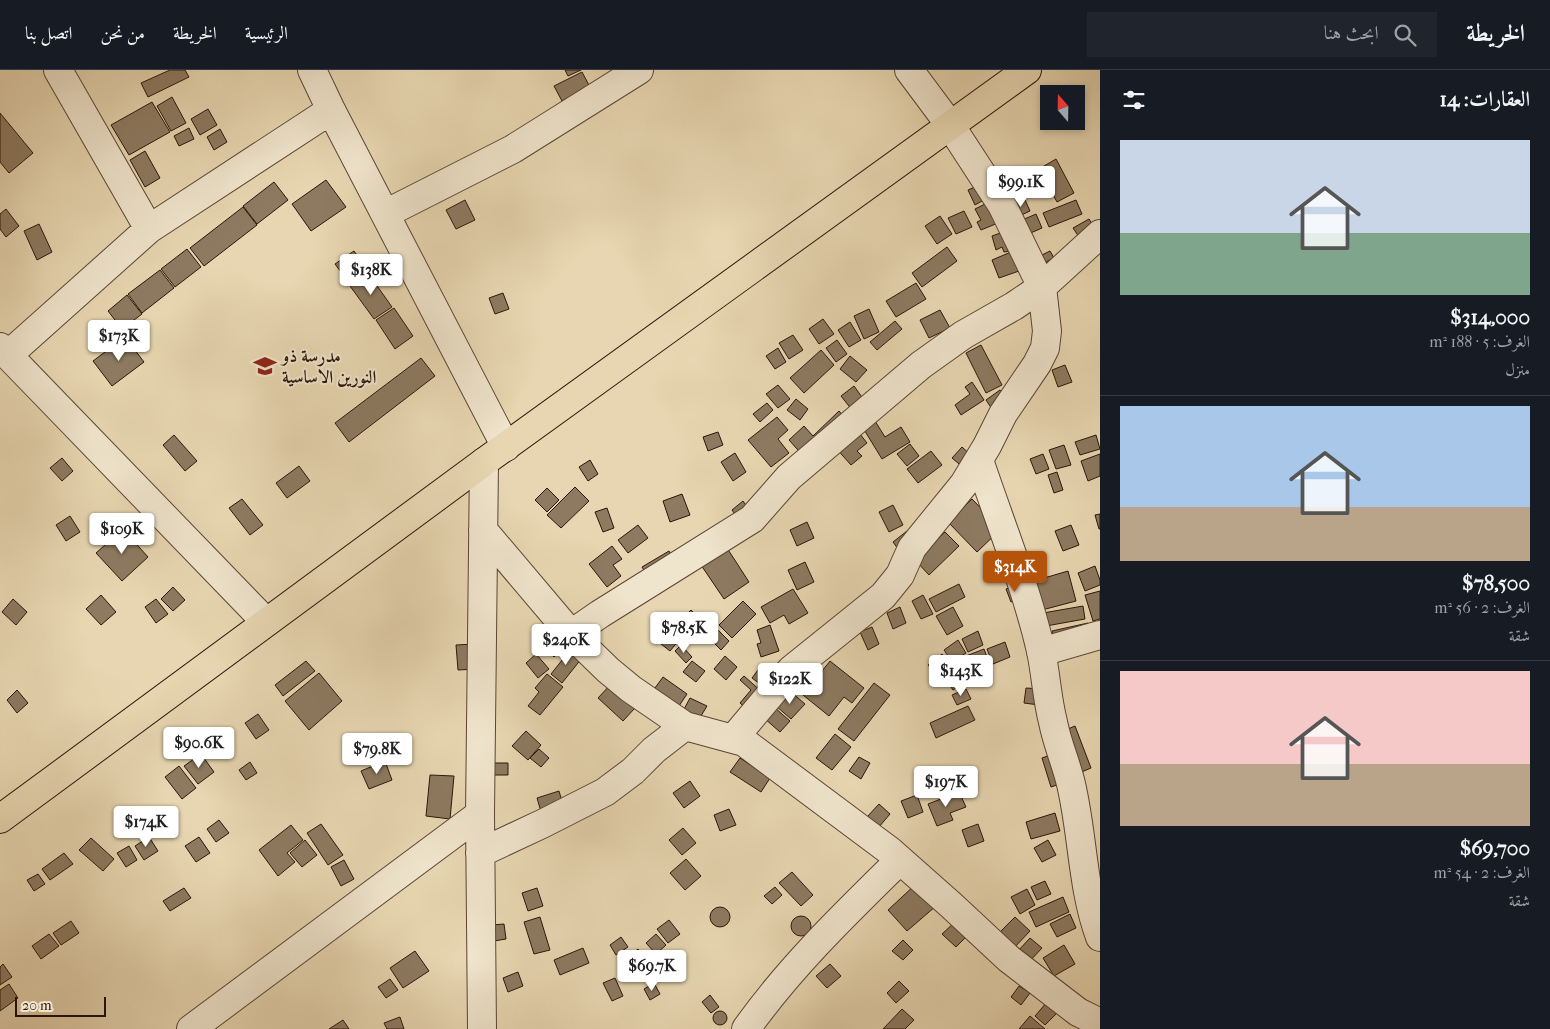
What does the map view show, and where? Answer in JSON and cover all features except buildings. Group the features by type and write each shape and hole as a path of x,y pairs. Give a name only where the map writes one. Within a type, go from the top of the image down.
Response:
{"main road":[{"path":"0,819 484,462 1027,70"}],"street":[{"path":"58,70 149,229"},
{"path":"312,70 506,446"},
{"path":"385,214 513,149 639,70"},
{"path":"733,739 791,670 883,596 900,575 912,548 964,484 1003,414 1037,364 1045,348 1047,331 1042,286 1002,205 950,125 909,70"},
{"path":"266,622 4,351 149,229 331,110"},
{"path":"571,634 752,519 789,477 921,365 963,335 1014,306 1042,286 1100,234"},
{"path":"979,460 1028,604 1041,652 1053,723 1071,782 1079,822 1084,871 1093,918 1100,937"},
{"path":"482,1029 480,814 484,462"},
{"path":"483,530 571,634 623,682 685,726 744,742 900,860 1009,959 1078,1012 1100,1023"},
{"path":"1041,652 1100,635"},
{"path":"480,853 605,792 685,726"},
{"path":"191,1029 480,814"},
{"path":"746,1029 769,997 818,941 900,860"}],"place":[{"name":"مدرسة ذو النورين الاساسية","path":"265,366"}]}
